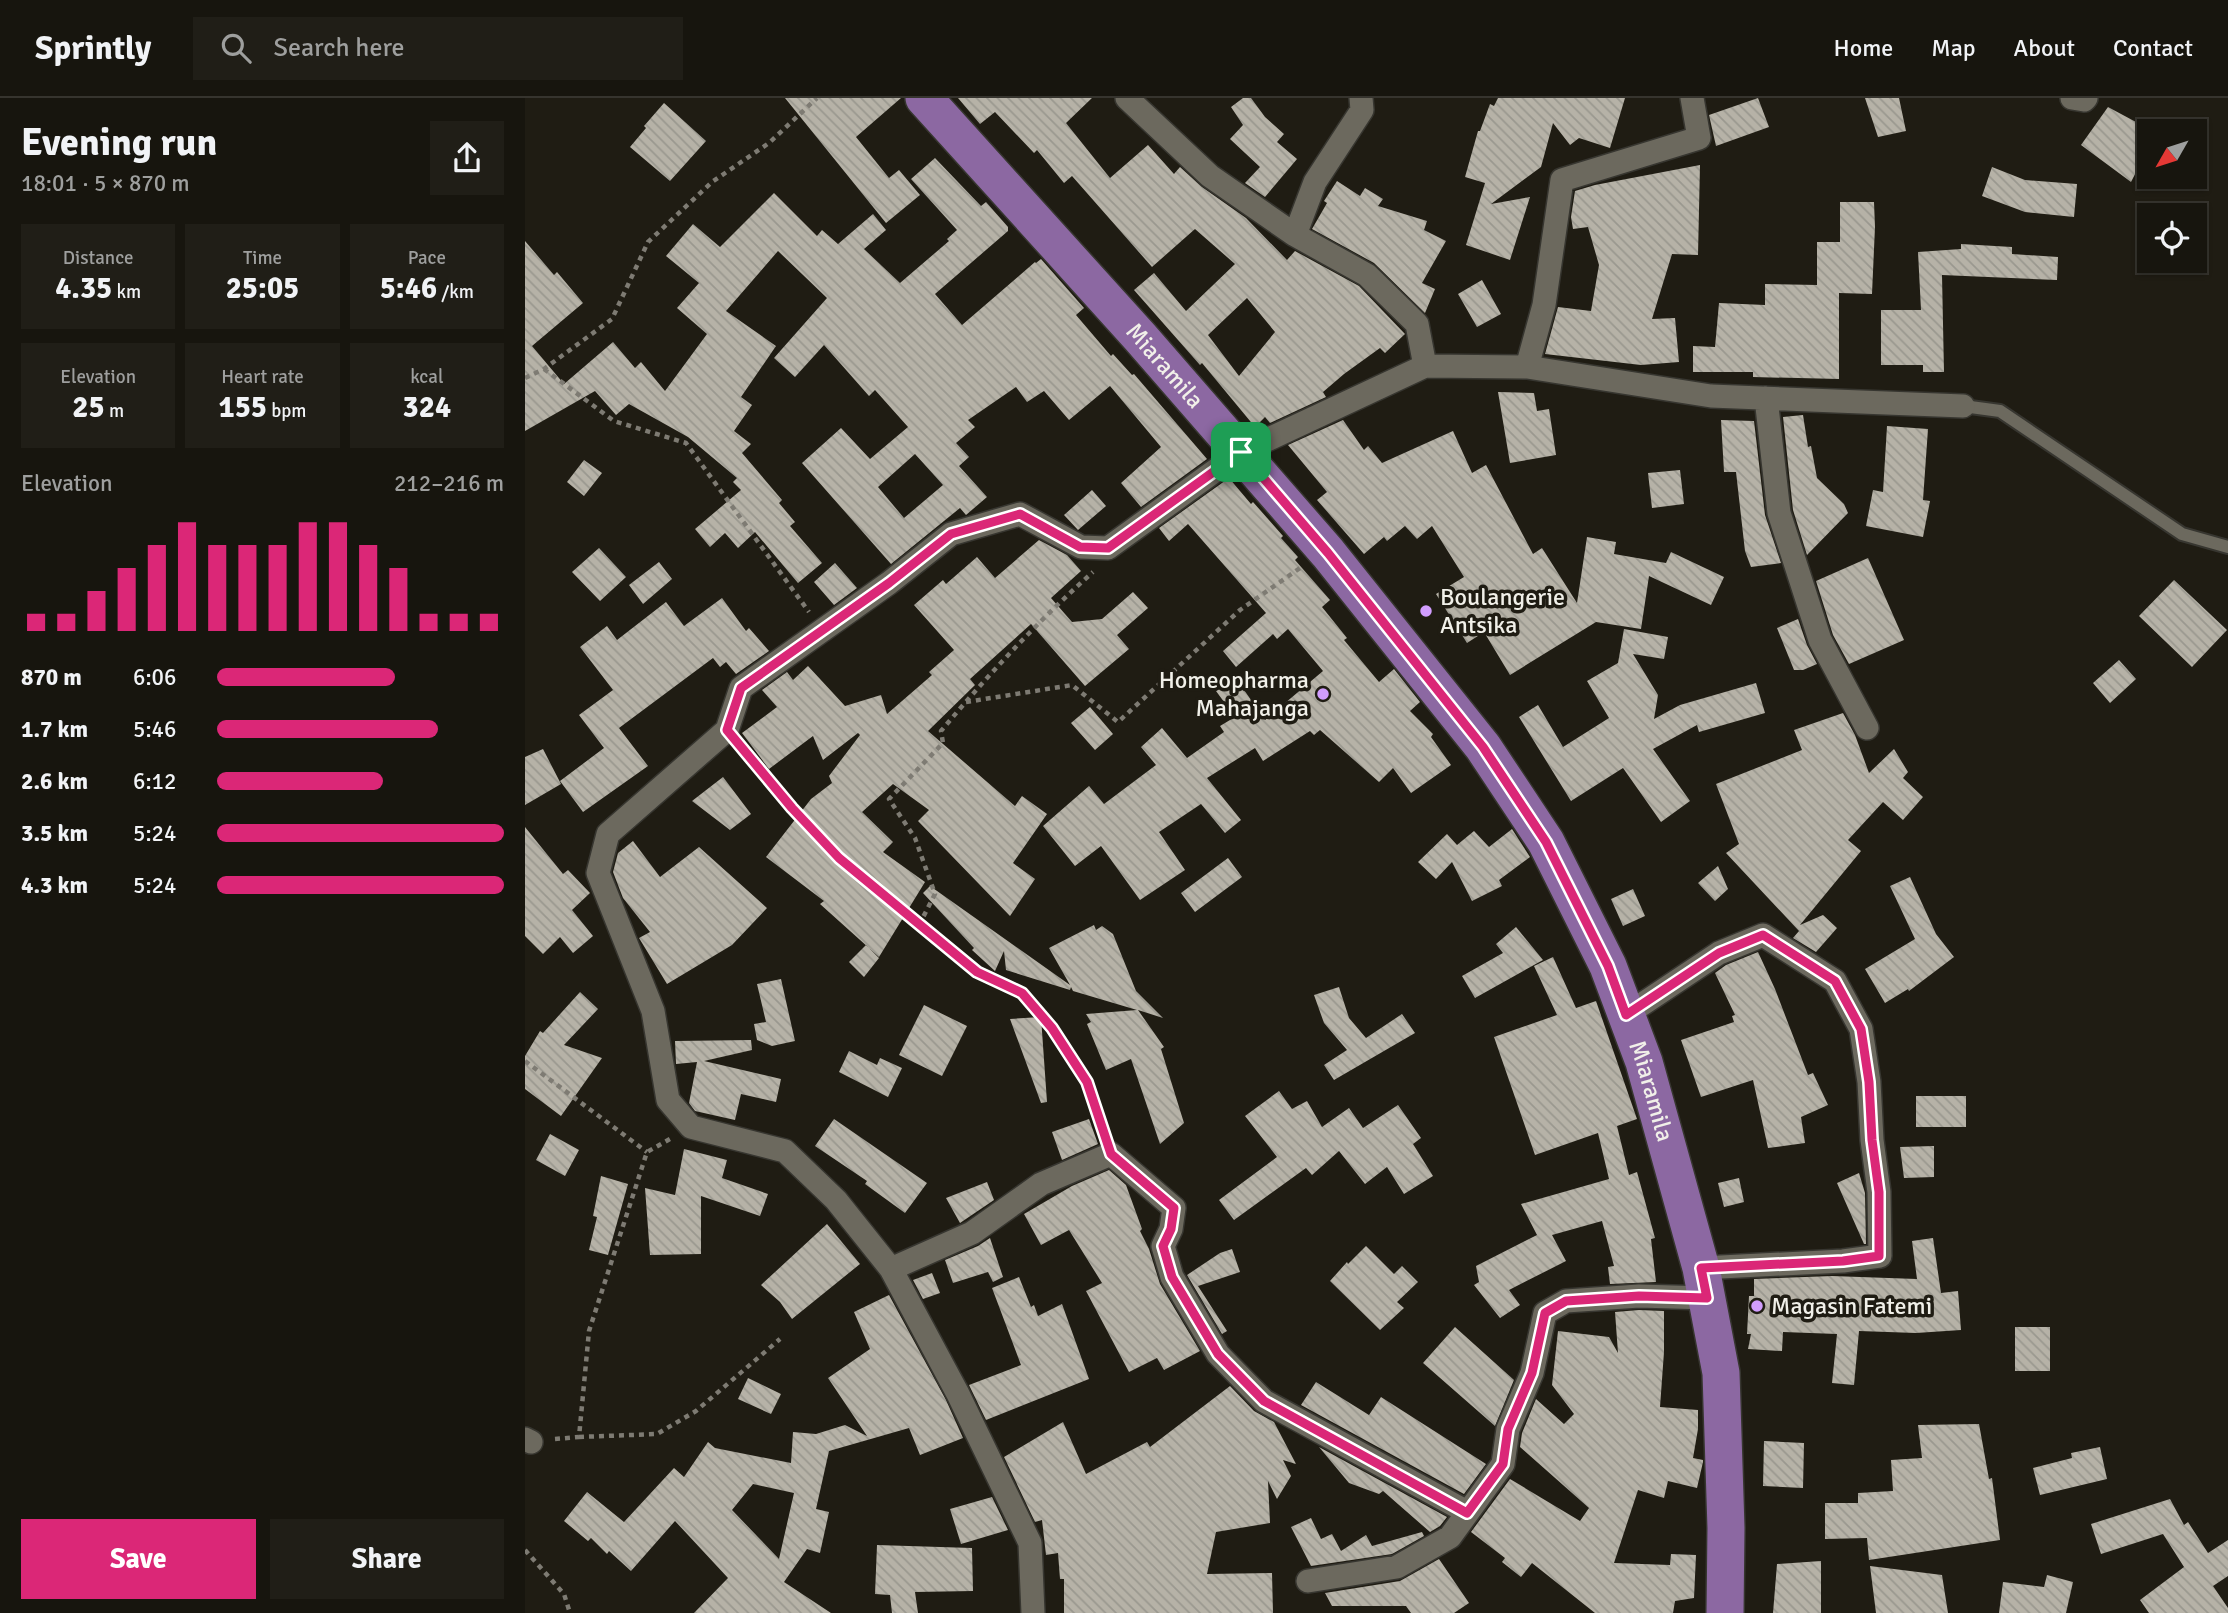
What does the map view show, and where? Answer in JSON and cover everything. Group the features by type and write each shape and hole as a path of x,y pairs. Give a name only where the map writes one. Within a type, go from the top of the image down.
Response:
{"main road":[{"name":"Miaramila","path":"924,98 1328,553 1483,747 1546,842 1608,966 1648,1075 1704,1283 1721,1373 1726,1528 1725,1613"}],"street":[{"path":"1127,98 1210,176 1295,235 1367,275 1417,324 1425,366"},
{"path":"1295,235 1315,182 1362,110 1361,98"},
{"path":"1527,367 1545,305 1562,180 1699,138 1692,98"},
{"path":"2072,98 2086,98"},
{"path":"1033,1613 1030,1543 958,1394 891,1269 836,1200 785,1151 691,1128 668,1100 653,1011 598,873 608,834 727,730 741,688 889,583 951,534 1020,514 1080,547 1108,548 1241,452 1425,366 1527,367 1711,396 1963,406"},
{"path":"1766,398 1779,513 1820,640 1867,728"},
{"path":"1308,1581 1397,1567 1450,1537 1503,1464 1508,1429 1532,1373 1545,1313 1566,1301 1639,1296 1704,1283 1879,1256 1879,1192 1872,1140 1869,1082 1861,1029 1835,981 1763,935 1719,953 1626,1015"},
{"path":"891,1269 972,1233 1041,1184 1111,1154 1174,1208 1171,1229 1163,1246 1172,1277 1218,1354 1264,1401 1467,1513"}],"lane":[{"path":"1963,406 2000,411 2182,534 2228,547"}],"path":[{"path":"525,378 544,369 612,319 649,242 712,183 769,143 817,98"},
{"path":"544,369 614,421 686,443 822,629"},
{"path":"919,925 935,894 915,838 889,799 943,743 941,731 966,702 1054,607 1093,572 1108,548"},
{"path":"966,702 1072,685 1118,722 1240,610 1312,559 1328,553"},
{"path":"727,730 792,808 839,858 977,972 1022,993 1052,1028 1087,1082 1111,1154"},
{"path":"525,1060 647,1152"},
{"path":"579,1437 589,1331 647,1152 691,1128"},
{"path":"528,1441 657,1434 696,1411 780,1339"},
{"path":"525,1550 564,1594 570,1613"}],"building":[{"path":"785,98 901,98 856,137 889,178 899,170 920,195 886,223"},
{"path":"958,98 1092,98 1066,123 1110,178 1148,145 1174,174 1180,167 1202,187 1246,218 1287,260 1295,251 1359,286 1405,334 1385,353 1380,348 1344,374 1323,392 1326,397 1270,423 1265,417 1255,427 1202,363 1200,365 1134,290 1154,273 1186,311 1235,264 1195,229 1152,267 1072,176 1064,183 1037,150 1034,153 995,112 980,124","holes":["1247,298 1275,332 1239,376 1208,335"]},
{"path":"1243,98 1251,98 1265,117 1284,134 1277,142 1297,159 1265,197 1245,183 1260,167 1230,139 1243,125 1231,107"},
{"path":"1498,98 1625,98 1610,148 1579,138 1570,145 1553,123 1541,167 1491,204 1530,197 1510,260 1466,245 1485,183 1465,177 1478,131 1490,104 1494,106"},
{"path":"1758,98 1769,127 1716,146 1709,115"},
{"path":"1865,98 1899,98 1906,131 1878,137"},
{"path":"664,103 706,141 670,181 630,147"},
{"path":"2108,107 2137,123 2137,170 2131,182 2081,145"},
{"path":"935,158 981,206 986,202 1008,227 1008,231 935,294 962,325 1041,259 1084,308 1076,315 1111,356 1113,354 1132,375 1134,374 1207,459 1141,507 1121,483 1161,447 1110,386 1069,420 1044,391 1027,402 1016,387 968,420 975,427 956,443 969,457 959,466 987,497 966,515 960,508 891,564 802,463 841,428 870,459 908,427 875,390 869,396 824,345 795,377 774,358 827,298 778,251 726,311 776,346 741,397 752,405 734,431 751,444 742,453 782,500 779,503 795,522 790,526 822,563 798,583 755,532 738,548 725,533 710,547 695,529 741,490 733,482 737,478 688,437 629,404 616,415 595,391 525,431 525,241 554,275 557,272 583,303 532,346 564,384 613,342 635,368 641,362 665,391 707,334 677,308 699,283 666,256 693,224 720,247 774,193 817,236 822,230 838,244 873,214 886,230 864,249 900,283 949,241 947,239 957,230 911,179","holes":["915,454 943,485 904,518 878,487"]},
{"path":"1700,165 1698,255 1672,254 1652,319 1675,318 1679,362 1641,365 1545,354 1558,307 1591,311 1599,265 1588,227 1573,229 1571,217 1575,191"},
{"path":"1992,167 2025,180 2077,184 2074,217 2025,212 1982,196"},
{"path":"1337,181 1360,196 1365,188 1383,199 1378,206 1427,221 1424,230 1446,241 1422,283 1435,289 1425,313 1374,263 1312,229 1327,203 1324,201"},
{"path":"1840,202 1874,202 1875,227 1872,294 1839,293 1839,379 1753,377 1753,372 1693,372 1693,346 1715,347 1719,303 1765,305 1765,284 1817,285 1817,242 1840,242"},
{"path":"1961,244 2012,247 2012,254 2058,257 2057,280 1942,275 1944,372 1923,372 1923,365 1881,365 1881,310 1921,310 1918,252 1961,249"},
{"path":"1482,280 1501,314 1477,327 1458,294"},
{"path":"1498,392 1534,393 1537,411 1549,409 1556,455 1510,463"},
{"path":"1803,415 1817,478 1844,504 1848,513 1807,555 1793,510 1783,417"},
{"path":"1343,420 1364,450 1368,446 1382,463 1453,431 1472,473 1486,465 1533,554 1542,548 1577,603 1587,537 1616,542 1614,554 1666,563 1671,552 1724,577 1711,605 1649,576 1641,629 1596,622 1510,675 1484,632 1467,643 1436,594 1464,577 1432,526 1417,539 1405,526 1387,541 1384,537 1364,554 1317,500 1327,492 1288,445"},
{"path":"1721,420 1754,421 1765,515 1781,563 1751,567 1745,551 1736,472 1724,472"},
{"path":"1887,426 1928,429 1923,500 1930,501 1923,537 1866,526 1873,490 1883,492"},
{"path":"584,460 602,473 584,496 567,482"},
{"path":"1680,470 1684,504 1652,508 1648,473"},
{"path":"1229,478 1283,536 1281,538 1298,557 1295,560 1330,600 1322,607 1347,638 1344,640 1379,682 1394,669 1420,702 1410,711 1433,734 1431,737 1451,765 1411,793 1393,768 1379,782 1320,730 1314,735 1310,731 1263,761 1255,748 1207,778 1241,820 1225,833 1201,804 1159,832 1185,870 1140,900 1101,846 1075,866 1043,826 1089,786 1104,804 1156,765 1141,747 1162,728 1187,758 1224,732 1220,726 1235,717 1216,691 1235,677 1265,720 1323,671 1288,629 1277,639 1273,634 1236,667 1223,651 1266,613 1188,524 1169,541 1159,528"},
{"path":"1092,490 1106,506 1078,530 1064,515"},
{"path":"1039,540 1067,555 1081,571 1051,598 1072,622 1102,619 1133,592 1148,608 1117,635 1129,649 1085,686 1031,624 970,679 975,685 928,731 1015,806 1022,796 1047,814 1013,863 1035,879 1010,916 918,821 929,810 893,784 862,812 893,842 883,852 925,882 879,957 820,904 824,901 766,857 811,799 832,783 829,776 860,735 858,733 823,760 813,736 769,769 742,733 777,707 762,690 787,672 793,680 808,666 845,706 881,695 887,714 932,675 929,672 954,650 914,605 943,580 946,584 977,557 995,578"},
{"path":"599,548 626,577 600,601 572,572"},
{"path":"1868,558 1904,640 1849,664 1833,635 1816,581"},
{"path":"659,562 672,579 643,604 629,585"},
{"path":"835,563 857,588 834,605 814,582"},
{"path":"2174,580 2227,630 2192,667 2139,616"},
{"path":"722,598 746,631 749,628 769,651 736,674 726,662 720,667 713,658 619,728 648,766 583,812 560,781 604,748 579,715 613,690 580,647 607,626 617,640 666,602 684,626"},
{"path":"1798,619 1817,664 1803,670 1794,670 1777,628"},
{"path":"1624,629 1668,637 1664,659 1633,654 1658,695 1654,719 1680,705 1756,683 1765,713 1699,732 1697,725 1653,749 1690,801 1661,822 1623,768 1571,801 1519,717 1538,705 1563,747 1609,718 1587,681 1618,663"},
{"path":"2119,660 2136,679 2110,703 2093,683"},
{"path":"1090,707 1113,734 1095,750 1071,723"},
{"path":"1843,713 1855,735 1869,773 1894,749 1908,772 1903,778 1923,797 1903,820 1883,802 1848,840 1861,851 1800,925 1823,915 1837,928 1816,952 1793,938 1799,931 1726,853 1739,844 1716,784 1802,750 1794,730"},
{"path":"543,749 561,784 525,805 525,757"},
{"path":"723,777 751,814 730,830 692,801"},
{"path":"525,827 563,874 568,870 590,893 572,910 593,936 573,953 560,937 543,954 525,936"},
{"path":"1512,829 1530,857 1499,880 1502,886 1472,901 1452,862 1436,879 1418,862 1447,834 1457,845 1474,831 1489,847"},
{"path":"633,841 660,877 699,847 767,908 732,945 667,984 639,938 650,932 623,898 613,872 618,853"},
{"path":"1228,858 1242,877 1195,912 1181,893"},
{"path":"1718,866 1728,889 1715,901 1698,883"},
{"path":"1910,877 1936,934 1954,957 1909,991 1908,989 1885,1003 1865,969 1915,939 1890,886"},
{"path":"930,886 1070,985 1049,948 1094,925 1096,930 1102,926 1113,934 1136,991 1163,1018 1138,1010 1164,1047 1161,1049 1184,1123 1160,1144 1131,1059 1106,1070 1087,1024 1091,1022 1086,1014 1137,1010 1073,991 1071,987 1070,990 1006,970 1004,951 995,971 972,950 974,948 923,893"},
{"path":"1633,889 1645,916 1623,926 1611,899"},
{"path":"1516,927 1543,960 1475,998 1462,976 1503,953 1496,944"},
{"path":"866,945 879,958 864,977 849,962"},
{"path":"1758,952 1808,1075 1813,1073 1828,1105 1801,1117 1805,1143 1768,1148 1753,1080 1701,1097 1681,1040 1734,1022 1732,1016 1735,1015 1715,973 1726,965"},
{"path":"1553,957 1576,1008 1596,1001 1637,1119 1617,1126 1629,1175 1637,1172 1655,1238 1651,1239 1656,1282 1610,1284 1608,1267 1614,1266 1602,1221 1552,1235 1566,1261 1509,1290 1520,1305 1500,1318 1474,1285 1479,1282 1476,1266 1537,1235 1521,1204 1609,1179 1598,1133 1535,1155 1494,1037 1557,1015 1534,966"},
{"path":"781,979 795,1041 772,1046 757,1040 754,1024 766,1022 757,984"},
{"path":"1339,987 1349,1018 1366,1038 1402,1014 1415,1033 1334,1080 1324,1065 1347,1050 1324,1023 1314,995"},
{"path":"580,992 598,1009 564,1045 602,1058 561,1116 525,1089 525,1056 540,1031 543,1033"},
{"path":"924,1005 967,1026 942,1076 899,1055"},
{"path":"1041,1017 1047,1102 1041,1103 1010,1019"},
{"path":"751,1040 752,1050 704,1061 781,1079 776,1102 741,1094 735,1120 695,1111 689,1103 697,1062 676,1064 675,1041"},
{"path":"849,1051 877,1065 880,1058 902,1068 888,1097 839,1072"},
{"path":"1279,1091 1292,1109 1307,1101 1322,1127 1349,1108 1363,1128 1398,1105 1421,1138 1413,1144 1433,1176 1404,1194 1387,1167 1365,1184 1339,1151 1312,1175 1306,1168 1234,1220 1219,1200 1277,1157 1245,1116"},
{"path":"1916,1096 1966,1096 1966,1127 1916,1127"},
{"path":"834,1119 927,1183 905,1213 865,1184 867,1181 815,1146"},
{"path":"1089,1119 1098,1144 1062,1160 1052,1132"},
{"path":"550,1134 579,1150 565,1176 536,1160"},
{"path":"1934,1146 1934,1177 1904,1178 1900,1147"},
{"path":"684,1149 727,1160 722,1178 768,1194 760,1216 701,1196 701,1254 650,1255 645,1188 675,1195"},
{"path":"1109,1170 1126,1185 1160,1284 1200,1351 1164,1370 1157,1358 1129,1372 1086,1291 1102,1283 1069,1230 1041,1245 1024,1214 1072,1186"},
{"path":"1859,1173 1865,1193 1866,1244 1837,1183"},
{"path":"601,1176 628,1184 608,1255 589,1250 597,1217 593,1216"},
{"path":"1739,1178 1744,1202 1724,1207 1718,1183"},
{"path":"987,1182 994,1200 960,1223 946,1198"},
{"path":"827,1224 860,1264 792,1319 780,1302 761,1285"},
{"path":"990,1238 1003,1277 993,1282 988,1272 953,1283 945,1260"},
{"path":"1933,1238 1941,1293 1958,1291 1961,1330 1916,1333 1859,1331 1854,1385 1832,1383 1837,1334 1783,1332 1782,1351 1748,1349 1751,1334 1747,1334 1749,1296 1754,1296 1754,1279 1832,1276 1917,1279 1912,1241"},
{"path":"1366,1246 1394,1274 1402,1266 1418,1282 1397,1302 1404,1308 1380,1330 1330,1281"},
{"path":"1232,1249 1240,1272 1198,1286 1227,1331 1222,1334 1187,1275 1220,1253"},
{"path":"932,1273 940,1293 923,1299 913,1280"},
{"path":"1019,1277 1031,1307 1034,1305 1038,1316 1062,1304 1089,1379 986,1420 969,1385 1021,1365 992,1288"},
{"path":"889,1295 946,1400 963,1438 920,1455 909,1428 829,1451 816,1509 829,1512 820,1553 807,1549 784,1582 831,1613 694,1613 728,1578 675,1521 631,1571 609,1551 607,1554 591,1538 588,1541 564,1521 587,1492 624,1522 674,1468 684,1477 708,1442 715,1448 791,1463 793,1432 816,1434 845,1425 867,1436 828,1378 870,1349 854,1312","holes":["753,1484 794,1493 779,1559 732,1510"]},
{"path":"1664,1311 1660,1407 1698,1410 1693,1458 1703,1462 1697,1488 1668,1481 1664,1498 1638,1490 1614,1563 1670,1565 1671,1554 1696,1555 1694,1598 1675,1601 1673,1613 1595,1613 1532,1563 1521,1577 1502,1562 1505,1558 1471,1532 1510,1479 1580,1521 1589,1508 1520,1447 1522,1433 1536,1399 1564,1424 1574,1414 1552,1385 1558,1331 1609,1337 1618,1353 1615,1312"},
{"path":"1455,1327 1514,1380 1495,1426 1423,1363"},
{"path":"2015,1327 2050,1327 2050,1371 2015,1371"},
{"path":"748,1378 781,1394 771,1414 738,1399"},
{"path":"1316,1382 1369,1415 1381,1397 1486,1464 1464,1494 1301,1405"},
{"path":"1230,1386 1254,1411 1274,1422 1296,1464 1283,1460 1291,1476 1277,1499 1268,1481 1270,1523 1216,1532 1207,1574 1272,1573 1273,1613 1064,1613 1064,1579 1060,1579 1058,1553 1046,1555 1042,1520 1035,1522 1004,1457 1063,1422 1086,1474 1147,1442 1150,1447"},
{"path":"1979,1424 1989,1479 1992,1478 2000,1540 1869,1560 1867,1538 1825,1539 1825,1503 1858,1503 1858,1493 1893,1491 1891,1460 1922,1458 1918,1425"},
{"path":"1764,1441 1804,1443 1803,1488 1763,1486"},
{"path":"1319,1447 1447,1517 1440,1526 1430,1532 1383,1491 1379,1494 1349,1483"},
{"path":"2100,1447 2107,1479 2040,1495 2033,1468 2072,1458 2071,1453"},
{"path":"992,1497 1008,1530 961,1544 950,1509"},
{"path":"2170,1499 2184,1525 2188,1522 2208,1553 2228,1540 2228,1576 2213,1586 2228,1608 2228,1613 2149,1613 2140,1600 2184,1567 2163,1534 2101,1554 2091,1524"},
{"path":"1311,1518 1321,1539 1332,1534 1341,1551 1366,1535 1372,1546 1422,1532 1424,1536 1392,1554 1311,1566 1291,1527"},
{"path":"877,1545 972,1548 973,1591 915,1592 918,1613 892,1613 890,1595 875,1594"},
{"path":"1439,1559 1469,1603 1454,1613 1411,1613 1406,1606 1332,1606 1325,1593 1400,1581"},
{"path":"1821,1561 1821,1613 1773,1613 1777,1564"},
{"path":"1870,1566 1942,1575 1948,1613 1876,1613"},
{"path":"2047,1575 2073,1582 2066,1613 1999,1613 2003,1582 2044,1587"}],"place":[{"name":"Boulangerie Antsika","path":"1426,611"},
{"name":"Homeopharma Mahajanga","path":"1323,694"},
{"name":"Magasin Fatemi","path":"1757,1306"}],"route":[{"path":"1241,452 1416,660 1483,747 1546,842 1608,966 1626,1015 1719,953 1763,935 1835,981 1861,1029 1869,1082 1872,1140 1879,1192 1879,1256 1843,1261 1701,1268 1707,1298 1639,1296 1566,1301 1545,1313 1532,1373 1508,1429 1503,1464 1467,1513 1264,1401 1218,1354 1172,1277 1163,1246 1171,1229 1174,1208 1111,1154 1087,1082 1052,1028 1022,993 977,972 839,858 792,808 727,730 741,688 889,583 951,534 1020,514 1080,547 1108,548 1241,452"}]}
